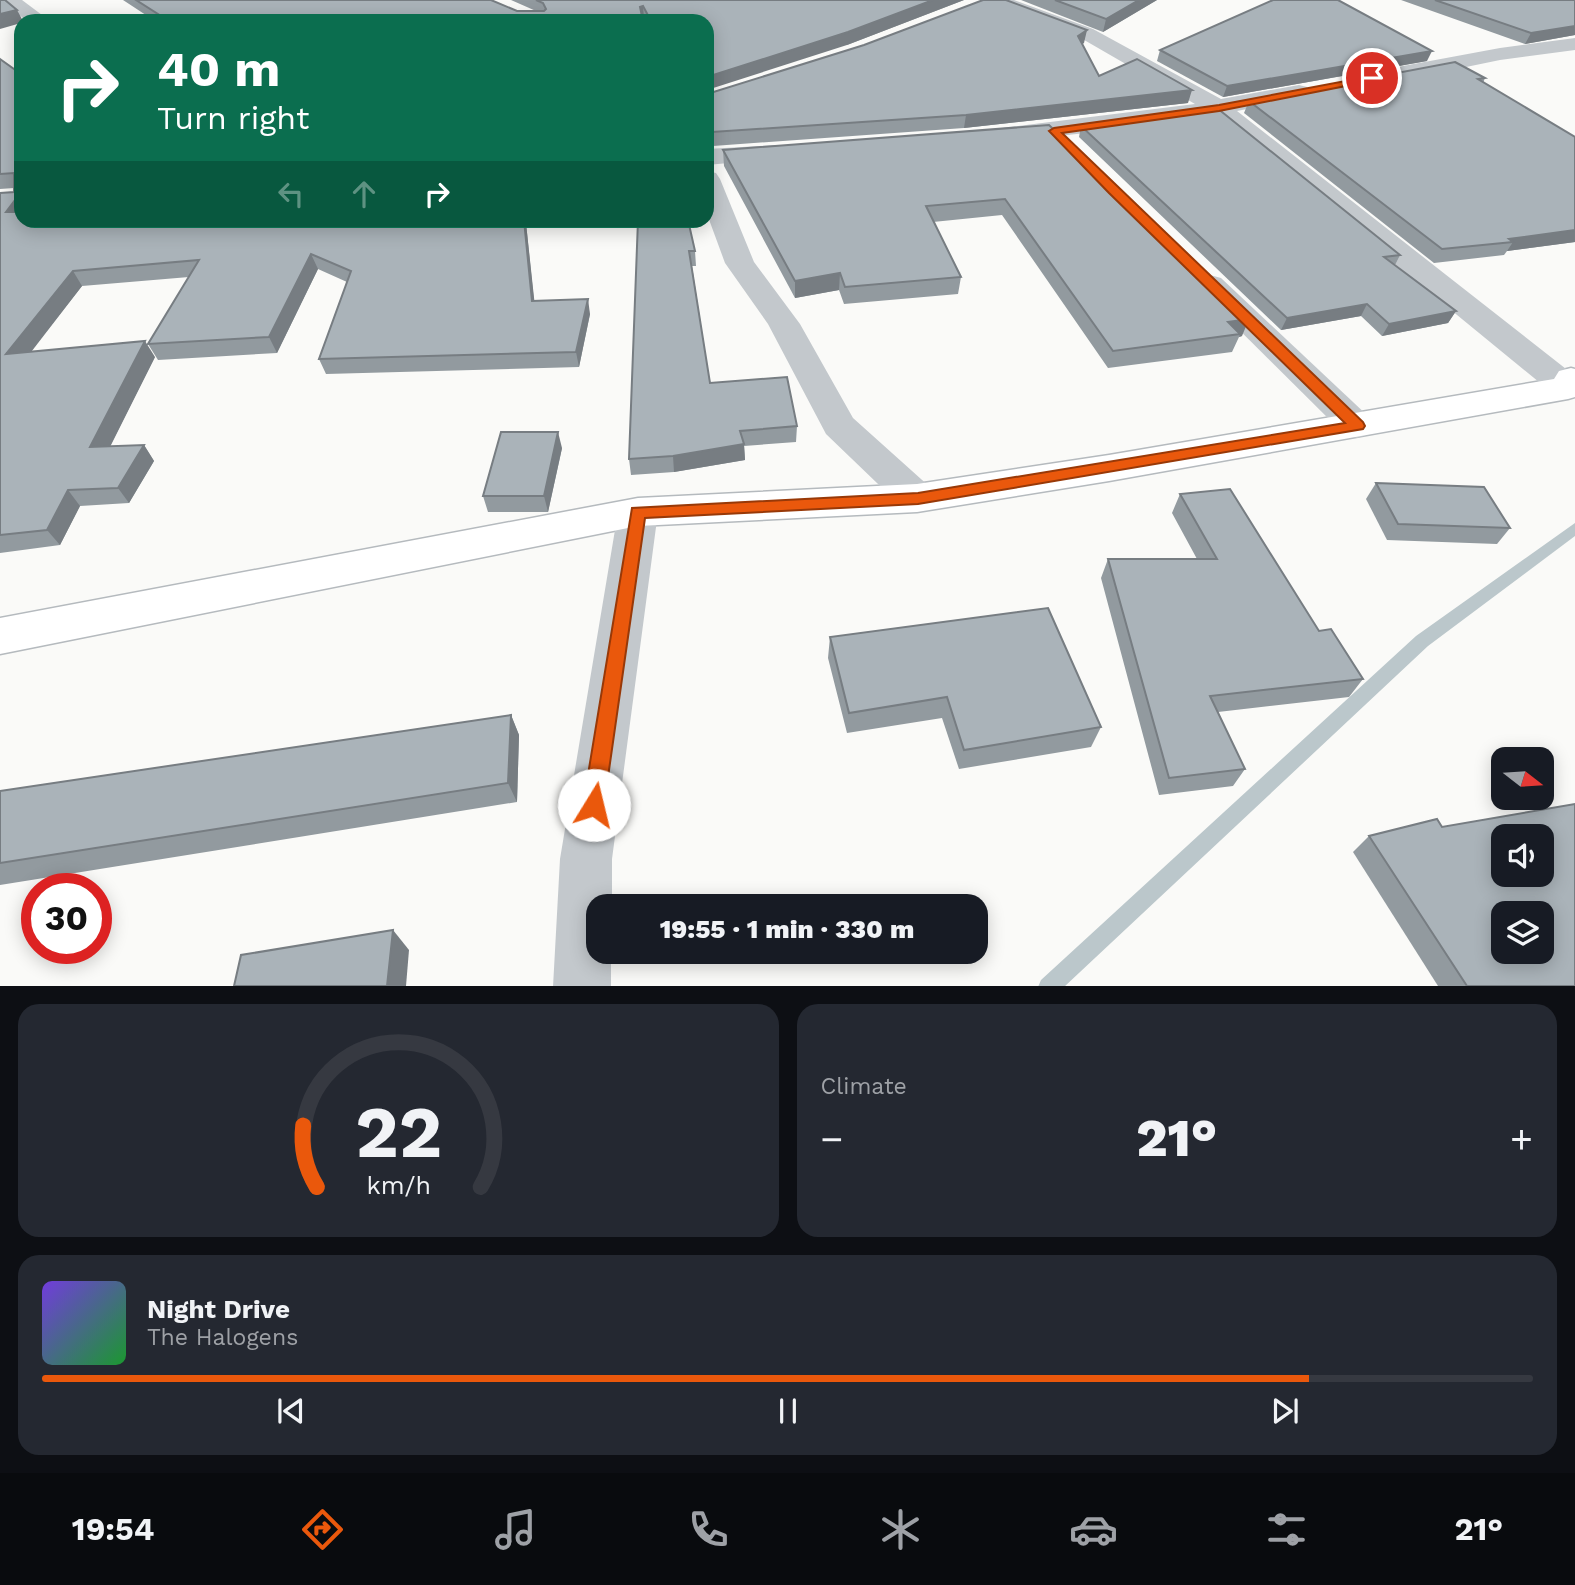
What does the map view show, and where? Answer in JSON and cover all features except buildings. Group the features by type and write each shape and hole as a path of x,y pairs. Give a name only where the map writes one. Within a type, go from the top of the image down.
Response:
{"main road":[{"path":"0,636 638,512 918,498 1357,426 1571,382"}],"street":[{"path":"9,0 30,14"},
{"path":"987,2 1086,33 1219,108 1571,382"},
{"path":"1380,77 1500,54 1575,44"},
{"path":"973,138 1054,131 1219,108 1326,87"},
{"path":"1054,131 1079,156"},
{"path":"714,157 799,151"},
{"path":"714,197 740,263 785,324 839,426 918,498"},
{"path":"1191,266 1357,426"},
{"path":"582,986 586,859 638,512"}],"waterway":[{"path":"1049,986 1422,641 1575,528"}],"route":[{"path":"594,805 638,512 918,498 1357,426 1054,131 1219,108 1372,78"}]}
